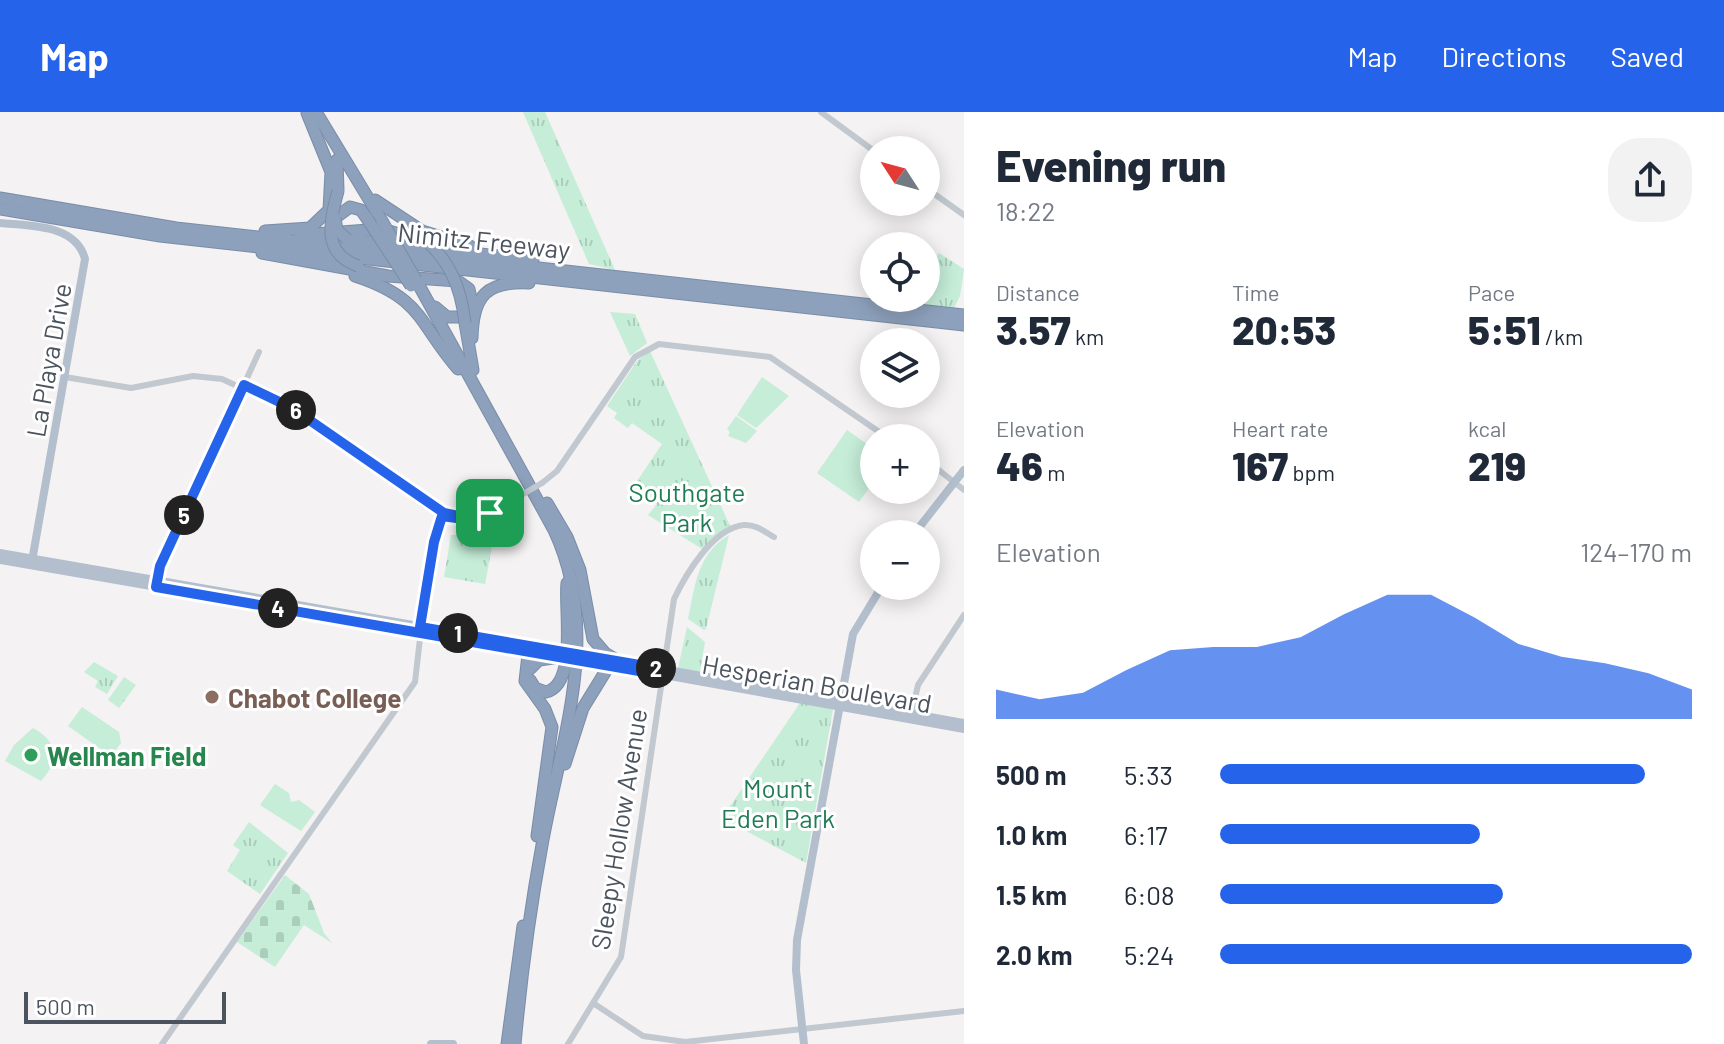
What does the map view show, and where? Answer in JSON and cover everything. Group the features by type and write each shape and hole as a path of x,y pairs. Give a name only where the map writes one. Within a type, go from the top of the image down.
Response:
{"highway":[{"path":"310,112 413,283 554,530 575,591 579,632 577,673 542,846 511,1043"},
{"path":"310,112 374,204 441,239 549,262"},
{"path":"310,112 374,204 446,262 458,286 469,359 484,393 551,509 580,570 591,634 603,658 565,765"},
{"path":"237,234 243,230 304,229 327,215 332,196 331,172 310,112"},
{"path":"337,160 338,191 330,237 340,256 358,266 469,274 472,270"},
{"path":"2,203 388,276 458,281 469,289 470,308 456,318 442,315 413,283 398,266 374,220 361,210 350,207 335,218 337,230 347,239 549,262 605,271 611,275"},
{"path":"2,203 190,233 964,318"},
{"name":"Nimitz Freeway","path":"2,203 151,224 937,312 964,318"},
{"name":"Nimitz Freeway","path":"2,203 27,214 207,241 902,318 964,318"},
{"path":"374,204 374,220"},
{"path":"271,238 277,234 382,229 416,236"},
{"path":"304,261 369,280 396,294 429,325 458,369"},
{"path":"484,393 472,335 483,295 505,282 577,287 582,283"},
{"path":"413,283 547,528 567,583 572,625 569,677 536,846"},
{"path":"902,318 964,333"},
{"path":"535,898 565,765 582,671 584,620 574,567 551,509"},
{"path":"531,649 531,684 538,690 551,691 560,683 567,645 567,583"},
{"path":"511,1043 509,1020 552,727 545,709 525,681 531,649"},
{"path":"530,669 541,659 561,655"},
{"path":"603,658 620,662"}],"main road":[{"name":"La Playa Drive","path":"0,223 63,233 82,250 85,265 31,562"},
{"path":"929,520 960,484 964,470"},
{"name":"Hesperian Boulevard","path":"0,553 31,562 561,655 603,658 964,729"},
{"name":"Hesperian Boulevard","path":"0,560 31,562"},
{"path":"804,1044 796,950 838,704 857,622 871,600"},
{"name":"Hesperian Boulevard","path":"620,662 662,672"},
{"name":"Hesperian Boulevard","path":"911,717 964,723"},
{"path":"431,1044 457,1044"}],"street":[{"path":"821,112 860,141"},
{"path":"940,198 964,215"},
{"path":"65,376 133,385 185,373 208,373 292,408 443,515 458,516 490,513 557,471 635,357 659,344 770,357 868,424"},
{"path":"156,584 160,566 259,352"},
{"path":"940,470 960,484"},
{"path":"162,1044 411,689 417,673 420,630 434,542 443,515"},
{"name":"Sleepy Hollow Avenue","path":"568,1044 621,957 674,599 717,538 743,525 759,528 774,537"},
{"path":"911,717 921,679 964,615"},
{"path":"593,1003 636,1032 659,1039 697,1042 964,1011"}],"green space":[{"path":"523,112 545,112 615,270 589,264"},
{"path":"940,254 964,269 960,296 954,308 940,307"},
{"path":"610,312 635,314 647,343 630,356"},
{"name":"Southgate Park","path":"650,351 731,528 702,549 648,515 657,504 633,487 662,444 632,423 628,428 614,418 617,413 607,406 637,361"},
{"path":"762,377 789,396 756,428 737,415"},
{"path":"736,416 757,431 746,443 728,436 730,432 727,429"},
{"path":"847,430 860,439 859,502 817,473"},
{"path":"495,531 485,584 444,577 451,535 478,535"},
{"path":"729,535 704,630 688,619 696,583 710,552"},
{"path":"687,627 705,642 700,672 678,668"},
{"path":"94,662 118,676 107,694 95,687 98,681 84,672"},
{"path":"124,677 136,685 119,708 108,700"},
{"name":"Mount Eden Park","path":"800,703 833,709 806,863 722,818"},
{"path":"82,707 119,732 121,743 114,752 105,752 68,726"},
{"name":"Wellman Field","path":"33,728 47,739 54,752 51,766 41,781 5,761 14,745"},
{"path":"275,784 289,793 291,802 299,800 315,812 301,831 260,805"},
{"path":"249,822 288,853 260,894 227,871 240,850 233,845"},
{"path":"285,875 309,894 324,933 332,943 304,925 275,967 237,942"}],"waterway":[{"path":"448,233 462,237"}],"place":[{"name":"Chabot College","path":"212,697"},
{"name":"Wellman Field","path":"31,755"}],"route":[{"path":"244,385 292,408 444,513 458,516 490,513 471,520 442,516 434,542 420,627 657,668 662,669 662,675 156,587 160,566 244,385"}]}
